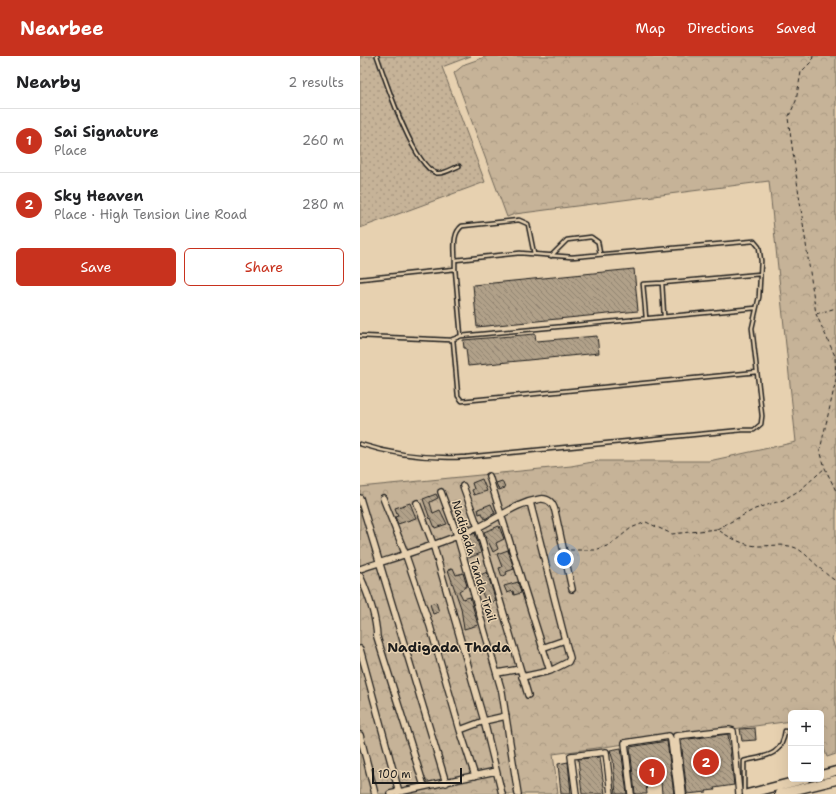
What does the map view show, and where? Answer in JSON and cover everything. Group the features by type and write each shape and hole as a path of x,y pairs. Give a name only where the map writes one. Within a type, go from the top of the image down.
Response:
{"main road":[{"path":"824,774 836,771"},
{"path":"779,794 836,780"},
{"path":"746,794 793,782"}],"street":[{"path":"489,476 550,671"},
{"path":"463,486 478,527 528,695"},
{"name":"Nadigada Tanda Trail","path":"441,492 456,535 493,659 502,692 506,716"},
{"path":"360,498 446,783"},
{"path":"383,498 405,553 430,626 475,776"},
{"path":"360,569 478,527 516,506 541,499 552,503 572,589"},
{"path":"522,677 550,671 568,662 570,658 530,502"},
{"path":"417,503 433,544 478,699 502,794"},
{"path":"360,576 370,598 376,621 378,637 424,786"},
{"path":"542,648 565,640"},
{"path":"360,650 399,792"},
{"path":"496,673 520,668"},
{"path":"460,730 484,721 506,716 518,794"},
{"path":"683,794 676,736 729,730 733,731 739,794"},
{"path":"360,735 375,794"},
{"path":"631,794 625,743 666,736 670,737 671,740 678,794"},
{"path":"576,794 571,756 606,752 611,794"},
{"path":"390,794 496,771"}],"lane":[{"path":"377,56 411,144 427,166 436,173 459,166"},
{"path":"461,336 455,270 455,237 456,233 462,226 519,220 528,224 530,228 534,254"},
{"path":"550,256 567,240 591,237 598,242 600,254"},
{"path":"360,444 396,453 447,458 754,430 759,427 762,420 752,328 760,274 760,251 758,245 754,242 572,257 520,253 455,260"},
{"path":"360,279 455,270"},
{"path":"646,318 643,284 760,274"},
{"path":"662,283 664,316"},
{"path":"360,336 453,339 461,336 756,308"},
{"path":"453,339 458,396 460,400 464,401 757,372"},
{"path":"746,794 744,761 776,752 784,741 784,731"}],"path":[{"path":"813,56 812,61 801,72 796,101 788,118 816,314 835,356 836,380 820,450 825,468 836,491"},
{"path":"816,314 836,308"},
{"path":"564,551 596,550 610,545 631,528 646,522 672,534 717,529 755,509 783,500 800,490 825,468"},
{"path":"717,529 728,537 757,546 783,545 797,548 825,575 836,581"}],"green space":[{"path":"360,56 471,56 442,67 485,182 360,228"},
{"path":"488,56 836,56 836,625 832,639 836,652 836,754 827,757 824,748 824,710 788,710 788,721 553,754 558,794 360,794 360,487 571,466 598,461 709,461 796,442 769,181 515,214 507,217 454,73 465,64"}],"building":[{"path":"634,269 638,311 477,327 473,285"},
{"path":"535,334 536,341 597,336 599,353 468,366 466,348 464,348 463,340"},
{"path":"482,479 487,491 474,495 472,483"},
{"path":"502,481 505,488 499,490 496,483"},
{"path":"436,494 438,498 430,502 433,513 440,510 447,524 435,528 423,499"},
{"path":"410,503 416,518 398,524 395,517 398,516 395,508"},
{"path":"491,504 495,513 485,519 482,513 479,514 478,509"},
{"path":"468,521 470,526 460,530 458,525"},
{"path":"499,526 504,539 496,543 498,549 493,552 484,532"},
{"path":"475,533 481,553 469,558 462,539"},
{"path":"508,550 514,569 506,572 507,574 502,577 499,568 502,567 497,554"},
{"path":"453,568 456,575 463,573 467,586 459,591 463,599 470,597 478,625 464,629 461,608 448,570"},
{"path":"487,572 496,601 487,604 482,593 478,576"},
{"path":"518,582 521,593 514,595 513,591 507,593 504,586"},
{"path":"436,602 439,612 433,614 430,604"},
{"path":"755,728 756,740 742,741 740,729"},
{"path":"728,734 734,785 714,788 715,790 706,791 707,792 687,794 681,740"},
{"path":"667,741 674,794 662,794 661,782 646,783 647,794 635,794 630,747"},
{"path":"621,748 627,794 616,794 613,760 610,750"},
{"path":"600,757 605,794 582,794 578,759"},
{"path":"568,762 571,794 561,794 558,764"}],"place":[{"name":"Sky Heaven","path":"706,762"},
{"name":"Sai Signature","path":"652,772"}],"district":[{"name":"Nadigada Thada","path":"449,647"}]}
